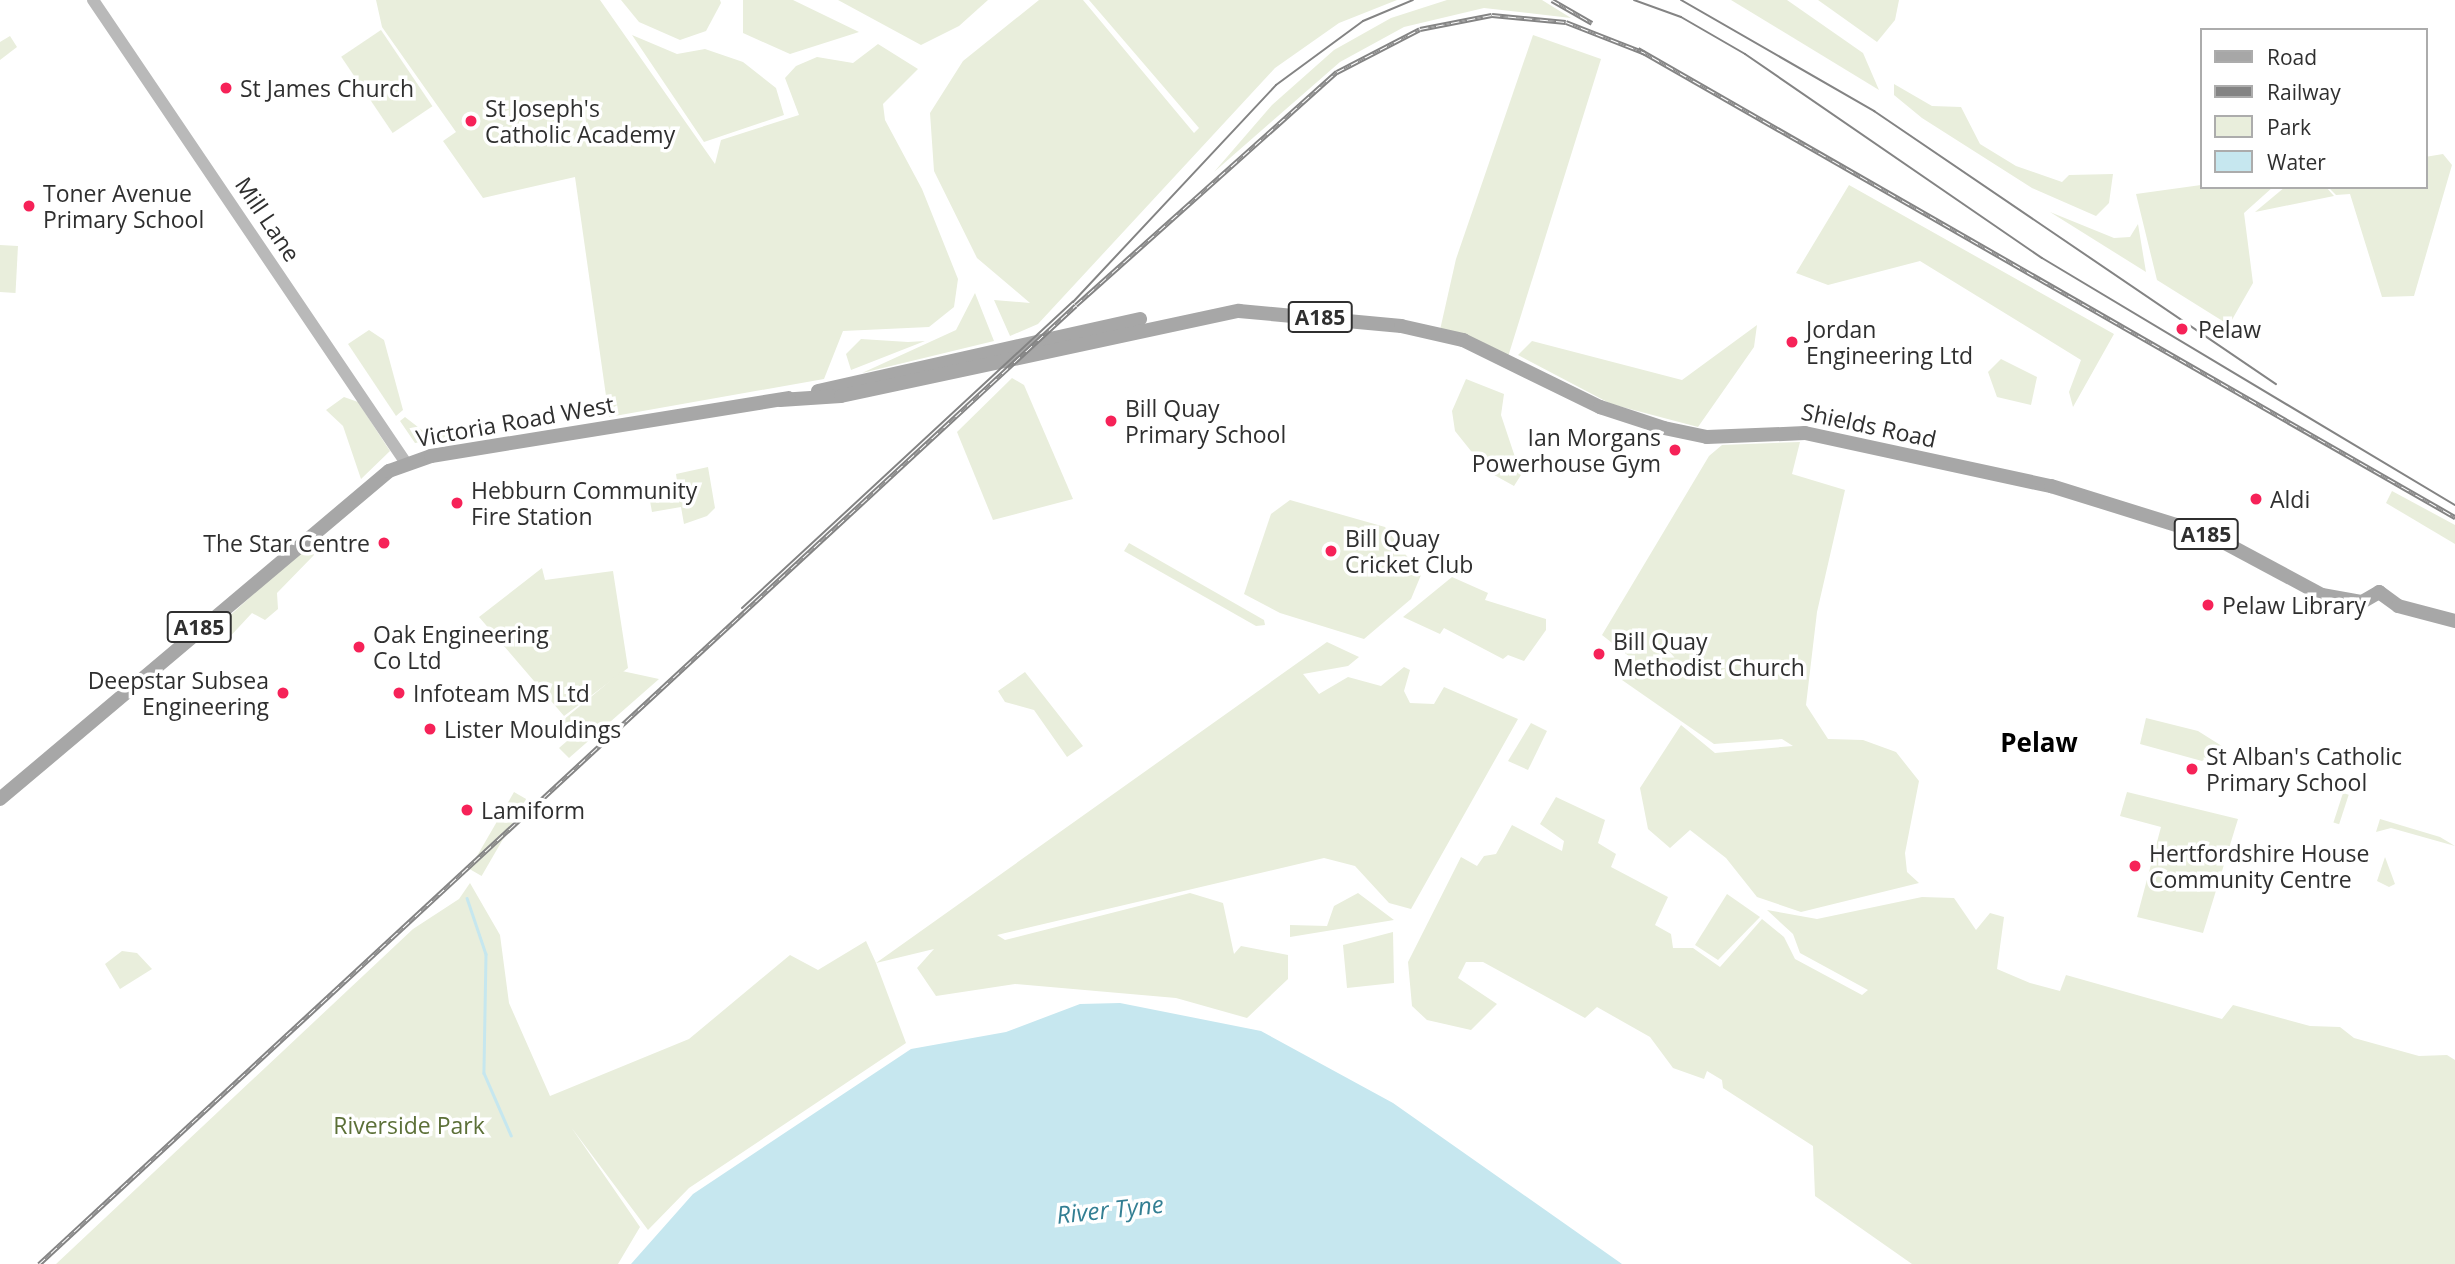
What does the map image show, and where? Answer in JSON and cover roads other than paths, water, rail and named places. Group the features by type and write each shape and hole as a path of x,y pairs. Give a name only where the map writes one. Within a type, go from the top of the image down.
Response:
{"main road":[{"name":"Mill Lane","path":"93,0 406,463"},
{"name":"Shields Road","path":"1149,321 1225,313 1283,312 1448,335 1600,407 1664,428 1707,437 1805,433 2051,486 2213,537 2322,595 2351,602 2379,598 2455,621"},
{"name":"A185","path":"979,361 1003,348 1149,321"},
{"name":"A185","path":"979,361 1047,352 1149,321"},
{"name":"Victoria Road West","path":"0,799 321,523 406,463 780,400 979,361"}],"water":[{"name":"River Tyne","path":"1120,1003 1261,1031 1393,1103 1622,1264 631,1264 693,1194 911,1049 1006,1032 1080,1004"}],"waterway":[{"path":"467,898 486,954 484,1073 511,1135"}],"tram line":[{"path":"742,608 1073,302 1276,85 1363,21 1413,0"},
{"path":"1634,0 1681,17 1745,54 2042,258 2455,505"},
{"path":"1681,0 1874,111 2276,384"}],"railway":[{"path":"1552,0 1592,23"},
{"path":"39,1264 1076,305 1337,72 1420,29 1492,15 1566,22 1645,53"},
{"path":"1638,49 2455,517"}],"place":[{"name":"St James Church","path":"226,88"},
{"name":"St Joseph's Catholic Academy","path":"471,121"},
{"name":"Toner Avenue Primary School","path":"29,206"},
{"name":"Pelaw","path":"2182,329"},
{"name":"Jordan Engineering Ltd","path":"1792,342"},
{"name":"Bill Quay Primary School","path":"1111,421"},
{"name":"Ian Morgans Powerhouse Gym","path":"1675,450"},
{"name":"Aldi","path":"2256,499"},
{"name":"Hebburn Community Fire Station","path":"457,503"},
{"name":"The Star Centre","path":"384,543"},
{"name":"Bill Quay Cricket Club","path":"1331,551"},
{"name":"Pelaw Library","path":"2208,605"},
{"name":"Oak Engineering Co Ltd","path":"359,647"},
{"name":"Bill Quay Methodist Church","path":"1599,654"},
{"name":"Deepstar Subsea Engineering","path":"283,693"},
{"name":"Infoteam MS Ltd","path":"399,693"},
{"name":"Lister Mouldings","path":"430,729"},
{"name":"St Alban's Catholic Primary School","path":"2192,769"},
{"name":"Lamiform","path":"467,810"},
{"name":"Hertfordshire House Community Centre","path":"2135,866"}],"district":[{"name":"Pelaw","path":"2039,743"}],"park label":[{"name":"Riverside Park","path":"409,1125"}]}
